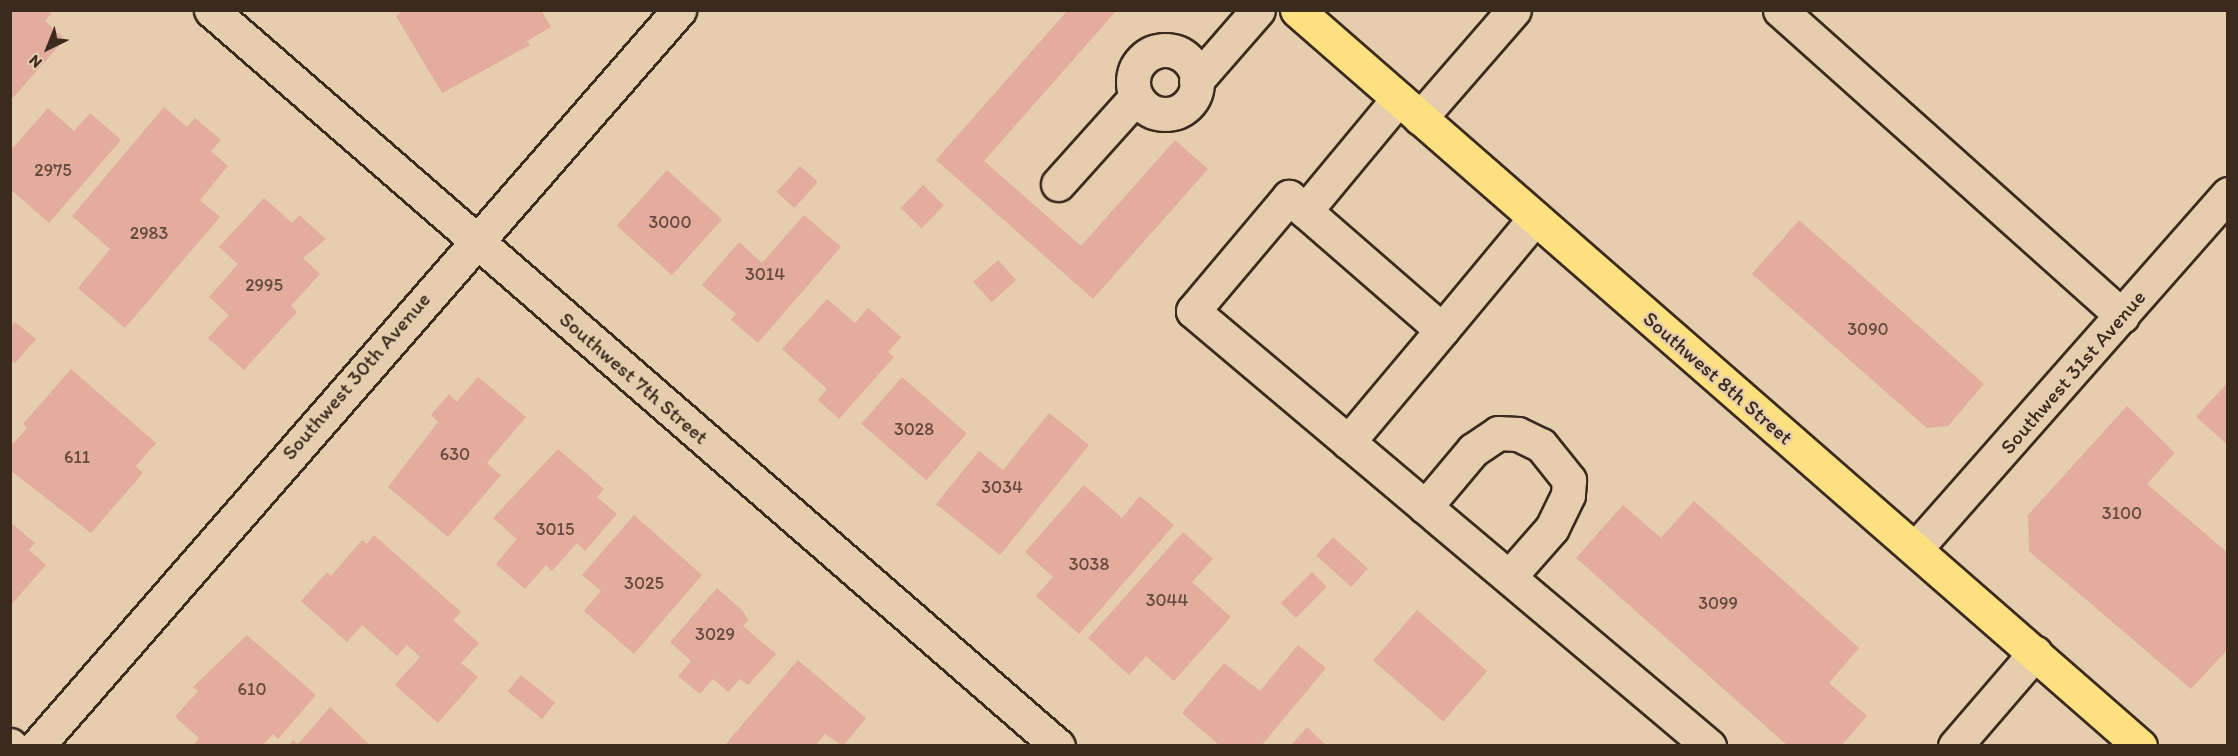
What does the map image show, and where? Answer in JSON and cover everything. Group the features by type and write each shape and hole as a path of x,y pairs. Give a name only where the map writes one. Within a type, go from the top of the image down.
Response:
{"main road":[{"name":"Southwest 8th Street","path":"1297,10 1916,548 2140,746"}],"street":[{"name":"Southwest 7th Street","path":"211,10 1058,746"},
{"name":"Southwest 30th Avenue","path":"37,746 679,10"},
{"path":"1136,97 1152,111 1173,113 1190,101 1196,81 1258,10"},
{"path":"1305,211 1514,10"},
{"path":"1780,10 2122,316"},
{"path":"1058,184 1136,97 1136,67 1162,50 1189,62 1196,81"},
{"name":"Southwest 31st Avenue","path":"1916,548 2228,194"},
{"path":"1442,330 1289,197 1192,311 1709,746"},
{"path":"1348,442 1536,218"},
{"path":"1425,507 1473,450 1498,433 1518,434 1540,445 1569,480 1568,495 1557,522 1509,577"},
{"path":"1955,746 2035,653"}],"building":[{"path":"10,10 47,10 51,14 45,21 65,39 10,101"},
{"path":"404,10 541,10 551,27 527,41 530,45 442,93 396,16"},
{"path":"1068,10 1117,10 984,161 1081,246 1175,140 1208,169 1093,299 936,160"},
{"path":"164,107 187,127 195,118 221,140 211,151 228,166 200,200 220,217 125,328 78,288 110,249 72,216"},
{"path":"48,108 74,131 90,113 121,140 49,223 10,189 10,151"},
{"path":"800,166 818,182 794,208 777,192"},
{"path":"667,170 722,220 672,275 617,226"},
{"path":"923,185 944,205 922,228 901,208"},
{"path":"264,198 292,223 299,215 326,239 303,258 320,274 291,306 297,312 244,370 208,338 229,315 209,297 238,264 219,247"},
{"path":"804,215 841,247 758,343 731,320 736,314 702,285 739,242 762,263"},
{"path":"1799,220 1984,384 1948,426 1927,428 1752,274"},
{"path":"998,260 1016,280 992,302 973,282"},
{"path":"827,299 855,323 868,308 901,337 888,352 894,357 839,419 818,400 827,389 782,349"},
{"path":"15,322 36,339 15,363 10,360 10,328"},
{"path":"71,369 156,443 136,466 143,473 91,533 10,470 10,447 27,428 23,424"},
{"path":"478,377 526,417 487,463 501,475 448,537 388,487 438,422 431,415 449,394 457,402"},
{"path":"902,377 967,433 926,480 861,424"},
{"path":"2228,382 2228,445 2196,417"},
{"path":"2127,406 2175,453 2147,484 2228,553 2228,649 2191,689 2029,551 2028,515"},
{"path":"1049,413 1089,445 1000,555 936,504 979,451 1003,470"},
{"path":"558,449 604,489 597,497 617,514 585,551 577,543 552,571 546,565 525,589 496,564 517,539 493,518"},
{"path":"1084,485 1122,518 1140,496 1174,525 1079,634 1036,596 1053,577 1025,552"},
{"path":"1694,501 1859,648 1829,683 1867,716 1841,746 1788,746 1576,558 1623,505 1661,538"},
{"path":"634,515 702,575 634,654 584,611 601,591 582,575"},
{"path":"10,522 35,543 29,550 46,565 10,606"},
{"path":"1183,532 1213,559 1192,582 1231,617 1174,681 1146,656 1129,675 1088,638"},
{"path":"374,535 461,612 453,620 479,643 461,663 478,677 438,723 395,685 420,657 407,645 397,656 362,625 347,642 301,601 327,572 331,576 362,540 367,544"},
{"path":"1333,537 1368,568 1351,587 1316,556"},
{"path":"1312,572 1327,587 1296,618 1281,603"},
{"path":"717,588 743,611 748,620 743,626 776,654 748,685 740,679 728,692 713,679 700,694 678,676 691,661 670,642"},
{"path":"1417,610 1487,671 1443,722 1373,661"},
{"path":"247,635 316,695 278,739 273,734 262,746 193,746 199,738 175,717 198,691 193,687"},
{"path":"1298,645 1326,668 1261,746 1220,746 1182,713 1224,663 1260,691"},
{"path":"798,660 866,718 843,746 825,734 815,746 724,746"},
{"path":"521,675 555,703 542,719 508,691"},
{"path":"330,707 371,746 288,746 293,740 298,744"},
{"path":"1307,727 1327,746 1290,746"}]}
